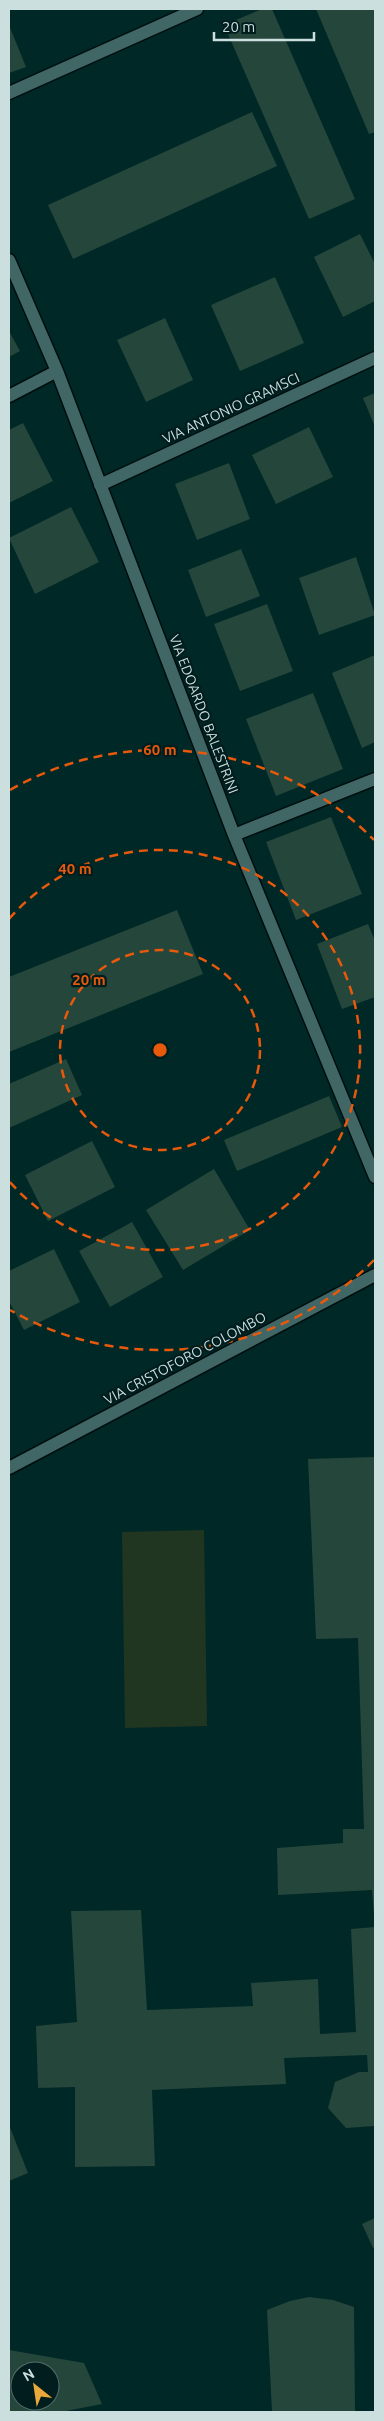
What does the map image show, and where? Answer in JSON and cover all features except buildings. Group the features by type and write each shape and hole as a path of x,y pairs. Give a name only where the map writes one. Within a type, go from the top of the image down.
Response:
{"street":[{"path":"9,92 197,9"},
{"name":"VIA EDOARDO BALESTRINI","path":"9,260 57,371 234,835 375,1177"},
{"name":"VIA ANTONIO GRAMSCI","path":"100,485 375,358"},
{"path":"9,396 57,371"},
{"path":"234,835 375,778"},
{"name":"VIA CRISTOFORO COLOMBO","path":"9,1468 375,1275"}],"green space":[{"path":"204,1530 207,1726 125,1728 122,1532"}]}
